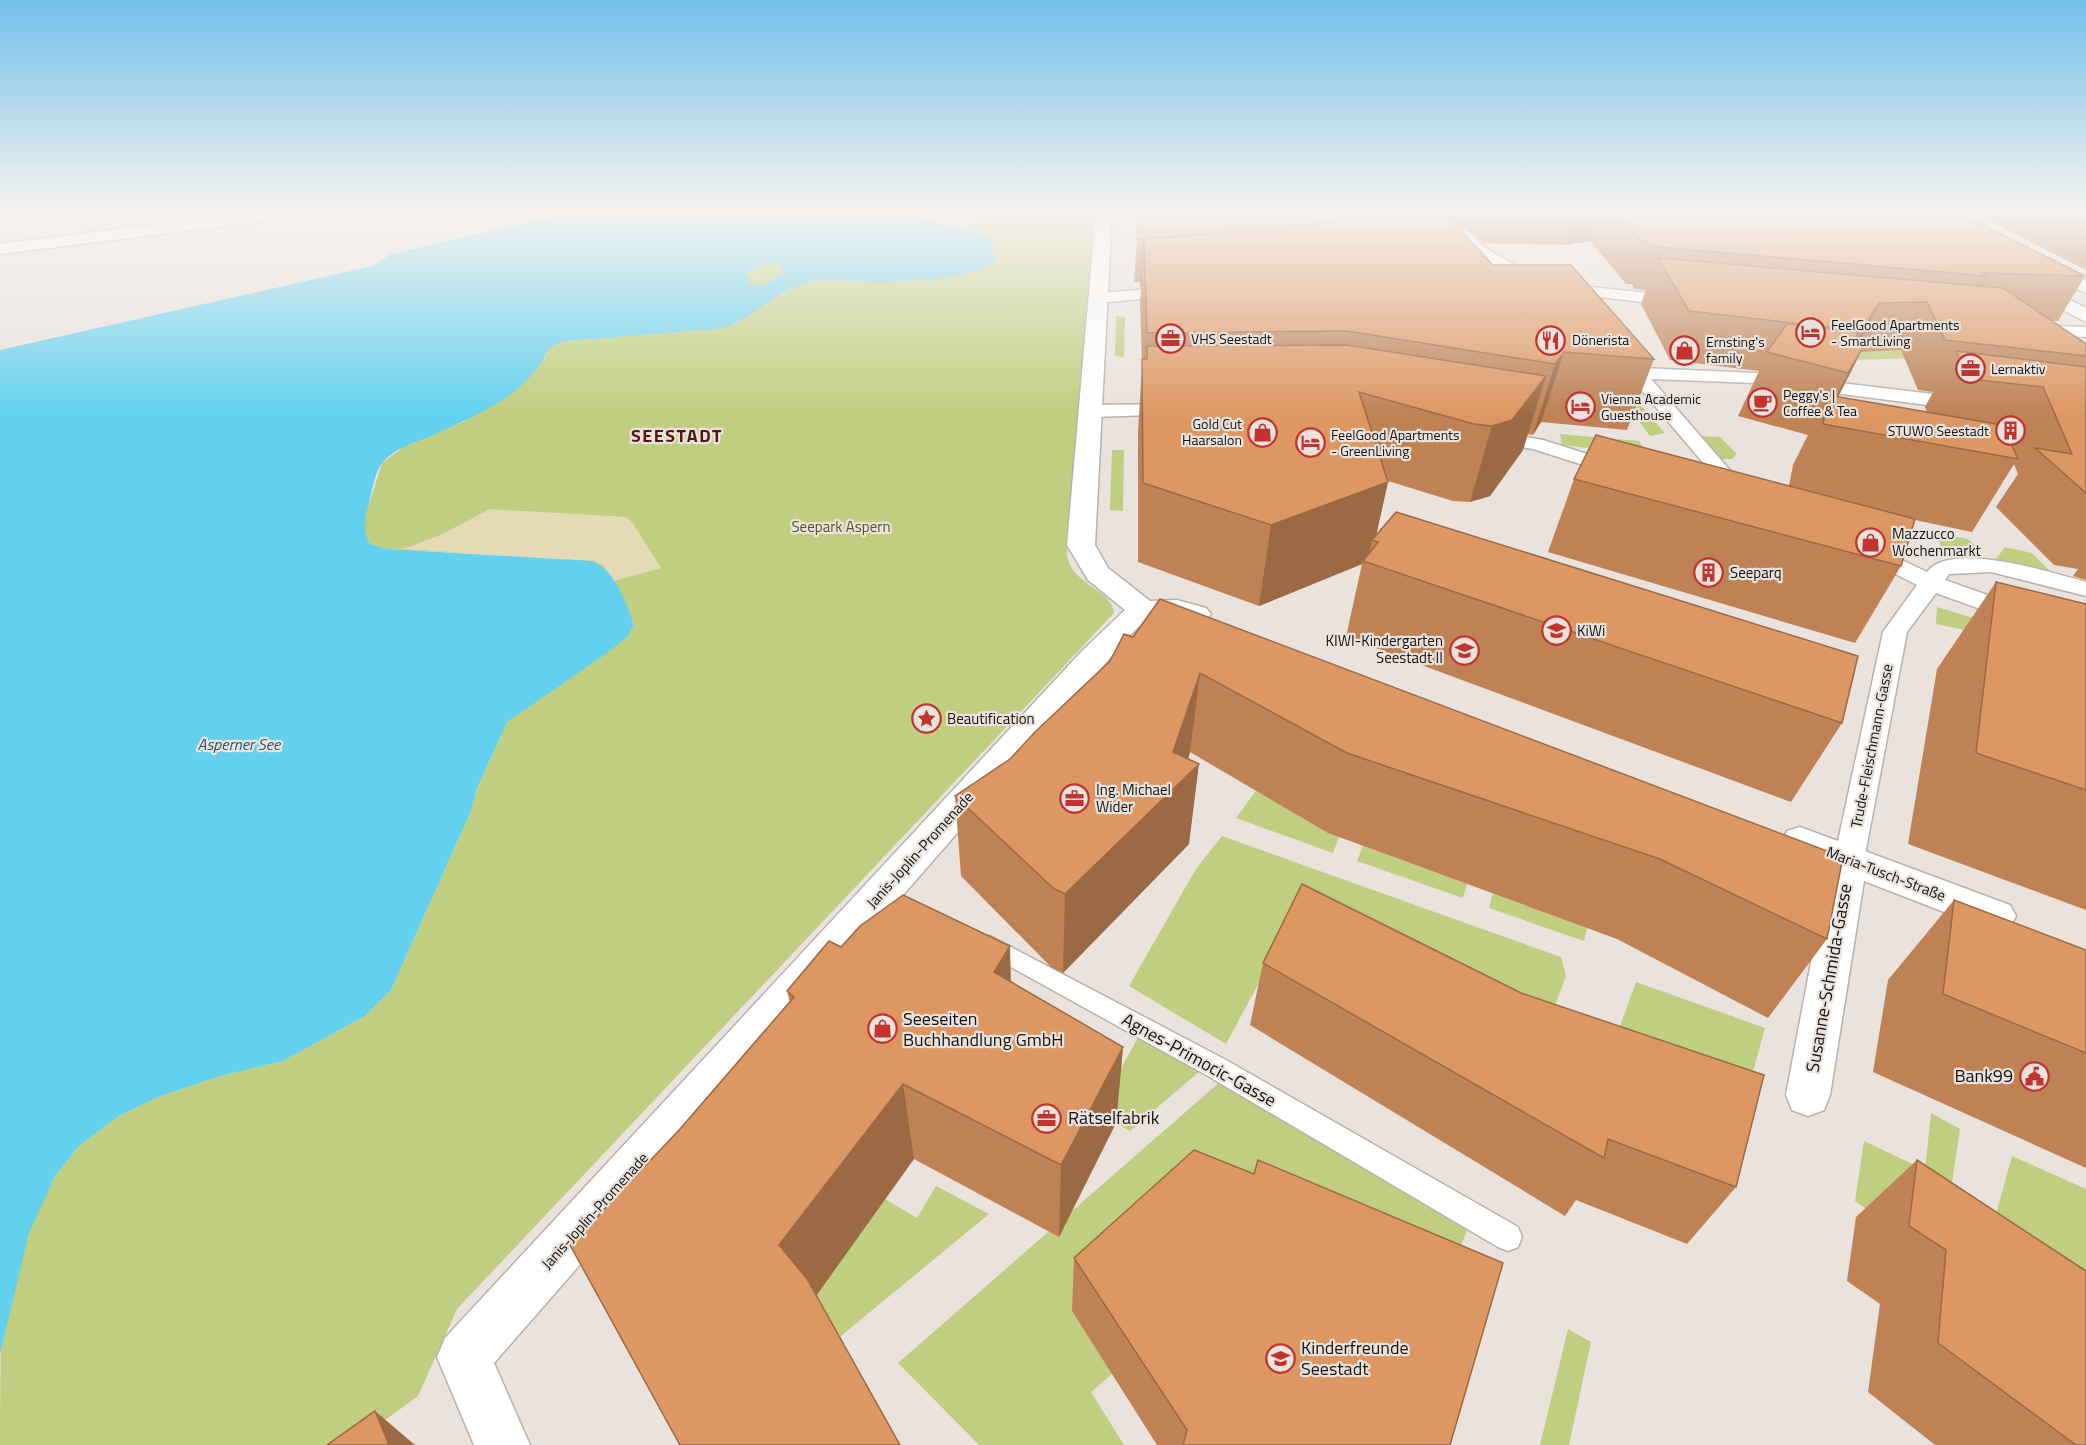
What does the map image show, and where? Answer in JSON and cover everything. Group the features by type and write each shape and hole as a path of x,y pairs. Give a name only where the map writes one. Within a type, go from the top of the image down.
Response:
{"street":[{"path":"1099,279 1082,545 1086,561 1101,577 1144,610 1175,608 1227,626"},
{"path":"1529,279 1572,307"},
{"path":"2018,279 2086,316"},
{"path":"2070,279 2086,287"},
{"path":"1513,290 1520,286 1544,287 1695,303"},
{"path":"1098,298 1196,290"},
{"path":"2014,330 2086,332"},
{"path":"1609,343 1692,436 1752,513 1724,504"},
{"path":"1637,373 1756,378 1982,406"},
{"path":"1092,411 1196,410"},
{"path":"1469,432 1536,444 1637,477"},
{"path":"1844,541 1933,584 2086,639"},
{"path":"1933,584 1942,568 1991,565 2081,588"},
{"name":"Trude-Fleischmann-Gasse","path":"1849,860 1895,632 1933,584"},
{"name":"Janis-Joplin-Promenade","path":"502,1445 464,1357 893,895 1093,658 1144,610"},
{"name":"Maria-Tusch-Straße","path":"1771,831 2032,930"},
{"name":"Susanne-Schmida-Gasse","path":"1808,1095 1849,860"}],"lane":[{"name":"Agnes-Primocic-Gasse","path":"972,936 1217,1068 1508,1238"}],"green space":[{"path":"746,279 773,279 764,285 752,285"},
{"name":"Seepark Aspern","path":"1089,279 1067,553 1075,572 1106,598 1114,613 457,1309 418,1396 351,1445 0,1445 0,1248 45,1197 55,1176 79,1146 117,1117 158,1097 221,1076 283,1061 365,1016 391,990 471,811 476,791 501,736 488,732 628,636 634,625 614,581 562,558 387,549 370,544 365,537 365,517 382,463 404,447 463,422 499,402 545,357 549,348 565,341 594,338 782,294 798,285 822,280"},
{"path":"1116,316 1125,317 1124,357 1115,356"},
{"path":"1905,350 1917,358 1790,362 1780,354"},
{"path":"1616,390 1627,390 1665,433 1650,436"},
{"path":"1560,434 1639,441 1643,447 1615,451 1562,445"},
{"path":"1699,436 1720,437 1737,454 1732,459 1716,459"},
{"path":"1112,450 1124,450 1123,511 1110,510"},
{"path":"1937,533 1968,539 1977,547 1972,555 1941,548"},
{"path":"2005,547 2032,553 2050,571 1996,559"},
{"path":"1937,607 1973,618 1964,630 1936,624"},
{"path":"1256,791 1339,837 1333,853 1236,818"},
{"path":"1222,836 1561,957 1566,976 1547,1027 1297,912 1226,1044 1129,986 1196,869"},
{"path":"1363,846 1467,884 1463,898 1357,861"},
{"path":"1493,893 1587,928 1584,941 1489,908"},
{"path":"1636,982 1765,1028 1738,1127 1614,1043"},
{"path":"1140,1034 1201,1070 1130,1131 1097,1112"},
{"path":"1221,1081 1467,1230 1439,1303 1112,1374 1091,1392 1124,1445 979,1445 898,1363"},
{"path":"1931,1113 1960,1129 1940,1262 1855,1201 1864,1141 1925,1170"},
{"path":"2012,1156 2086,1189 2086,1365 1976,1287"},
{"path":"936,1186 989,1214 830,1345 804,1313 885,1199 917,1218"},
{"path":"1568,1329 1591,1342 1569,1445 1540,1445"}],"sand":[{"path":"490,509 626,517 632,522 661,568 614,581 603,565 592,561 403,549 440,535"}],"water":[{"name":"Asperner See","path":"313,279 749,279 752,285 764,285 773,279 924,279 810,282 786,291 741,320 717,329 565,341 549,348 540,365 528,379 498,403 481,413 400,449 384,461 376,475 365,519 366,535 370,544 387,549 592,561 607,572 619,588 634,625 628,636 607,653 507,722 476,791 471,811 391,990 365,1016 283,1061 221,1076 158,1097 117,1117 79,1146 55,1176 29,1233 0,1354 0,350"}],"building":[{"path":"1145,279 1584,279 1654,359 1564,352 1555,364 1347,331 1147,333"},
{"path":"1671,279 1904,279 2003,288 2086,344 2086,356 1945,340 1927,302 1879,303 1862,331 1689,311"},
{"path":"1787,324 1859,332 1854,340 1866,342 1848,373 1767,352"},
{"path":"1347,345 1546,376 1512,420 1492,426 1474,424 1359,392 1388,482 1271,525 1143,483 1142,359 1147,359 1147,346"},
{"path":"1956,351 2086,367 2086,493 2035,448 2072,454 2043,387 1969,379"},
{"path":"1828,395 2002,425 2018,459 1823,424"},
{"path":"1596,435 1915,519 1901,566 1574,479"},
{"path":"1396,512 1858,656 1842,723 1363,561 1378,542 1372,540"},
{"path":"1996,582 2086,604 2086,790 1976,753"},
{"path":"1160,599 1843,857 1827,939 1660,859 1347,753 1200,673 1173,752 1199,764 1065,894 1053,888 955,796 1010,759 1110,661 1124,634 1133,637"},
{"path":"1302,884 1521,993 1764,1075 1736,1187 1608,1139 1604,1158 1263,963"},
{"path":"903,895 1010,946 994,972 1123,1047 1061,1165 903,1084 779,1245 807,1279 900,1445 680,1445 570,1245 680,1129 794,997 787,991 829,941 841,947 860,926"},
{"path":"1954,900 2086,950 2086,1053 1943,994"},
{"path":"1194,1150 1254,1174 1258,1160 1503,1263 1450,1445 1183,1445 1187,1430 1074,1258"},
{"path":"1917,1160 2086,1271 2086,1445 2076,1445 1938,1343 1946,1250 1909,1226"},
{"path":"375,1411 389,1445 327,1445"}],"place":[{"name":"FeelGood Apartments - SmartLiving","path":"1810,333"},
{"name":"VHS Seestadt","path":"1170,339"},
{"name":"Dönerista","path":"1551,340"},
{"name":"Ernsting's family","path":"1685,350"},
{"name":"Lernaktiv","path":"1970,369"},
{"name":"Peggy's | Coffee & Tea","path":"1762,403"},
{"name":"Vienna Academic Guesthouse","path":"1580,407"},
{"name":"STUWO Seestadt","path":"2010,431"},
{"name":"Gold Cut Haarsalon","path":"1263,432"},
{"name":"FeelGood Apartments - GreenLiving","path":"1310,443"},
{"name":"Mazzucco Wochenmarkt","path":"1871,543"},
{"name":"Seeparq","path":"1709,573"},
{"name":"KiWi","path":"1556,631"},
{"name":"KIWI-Kindergarten Seestadt II","path":"1464,650"},
{"name":"Beautification","path":"926,719"},
{"name":"Ing. Michael Wider","path":"1075,799"},
{"name":"Seeseiten Buchhandlung GmbH","path":"882,1029"},
{"name":"Bank99","path":"2034,1076"},
{"name":"Rätselfabrik","path":"1047,1118"},
{"name":"Kinderfreunde Seestadt","path":"1280,1358"}],"district":[{"name":"SEESTADT","path":"677,436"}]}
